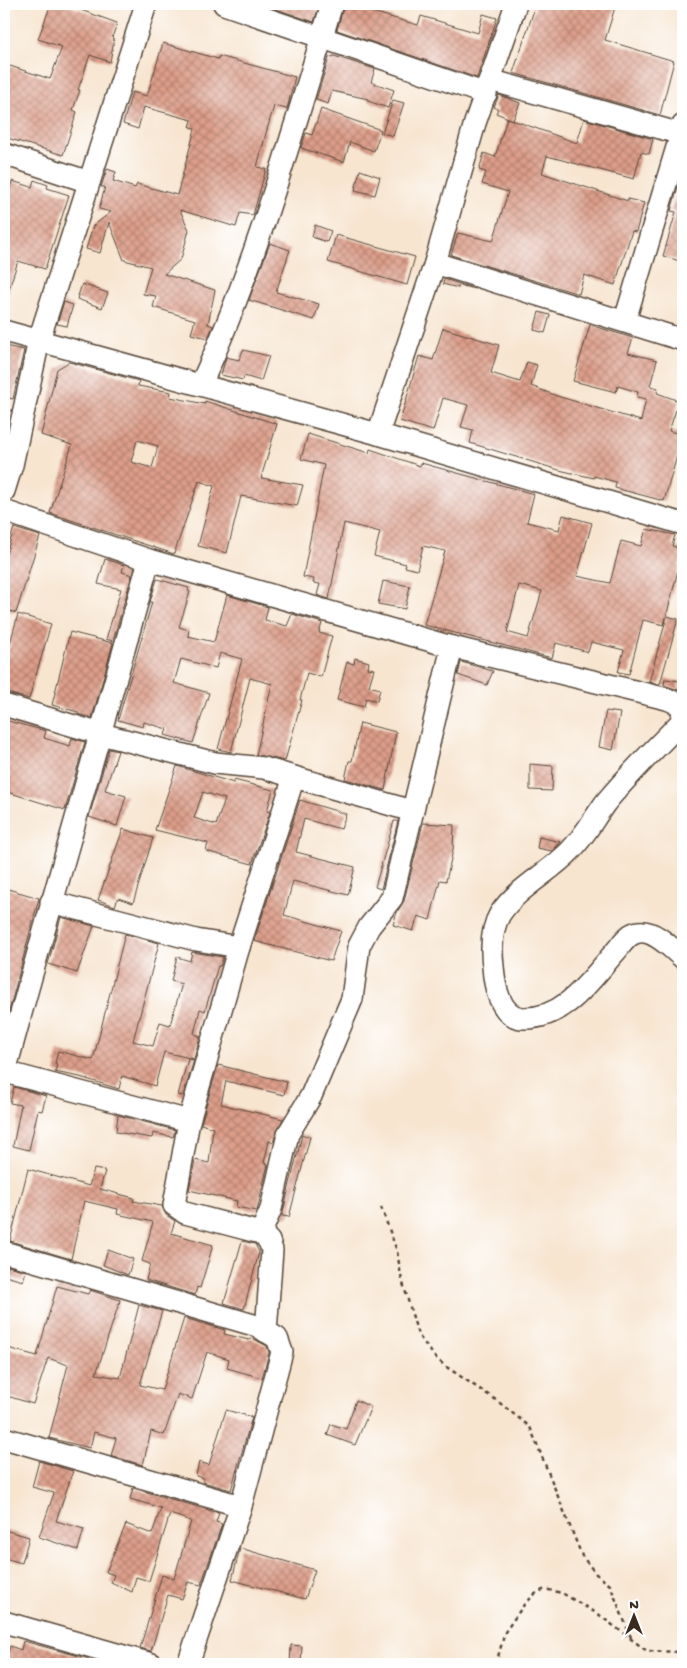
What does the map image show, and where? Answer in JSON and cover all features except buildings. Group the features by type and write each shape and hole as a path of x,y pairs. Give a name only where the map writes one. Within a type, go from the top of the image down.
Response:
{"street":[{"path":"4,491 12,465 39,340 146,4"},
{"path":"224,4 488,87 682,130 625,320"},
{"path":"200,384 221,340 244,277 332,4"},
{"path":"378,434 435,263 475,123 516,4"},
{"path":"4,154 89,182"},
{"path":"435,263 625,320 683,340"},
{"path":"4,331 378,434 683,524"},
{"path":"4,511 149,560 452,647 667,699 679,704 683,711 681,722 606,802 570,852 509,903 500,915 494,929 493,966 497,994 508,1011 518,1017 533,1018 554,1012 573,1000 631,934 646,932 660,939 683,958"},
{"path":"149,560 4,1073 190,1121"},
{"path":"261,1233 271,1208 288,1134 311,1096 352,999 359,946 369,927 392,898 452,647"},
{"path":"4,705 101,734 215,763 264,768 412,811"},
{"path":"266,1332 272,1250 269,1241 261,1233 185,1213 174,1205 190,1121 239,947 294,778"},
{"path":"51,902 196,940 239,947"},
{"path":"4,1252 257,1326 277,1338 282,1352 241,1506 188,1664"},
{"path":"4,1438 241,1506"},
{"path":"4,1622 152,1664"}],"path":[{"path":"381,1207 397,1251 401,1276 418,1335 435,1358 496,1400 530,1427 582,1556 596,1574 610,1585 632,1640"},
{"path":"496,1664 509,1626 523,1606 536,1594 545,1589 562,1593 598,1614 648,1651 683,1652"}],"waterway":[{"path":"179,1314 203,1322"}]}
